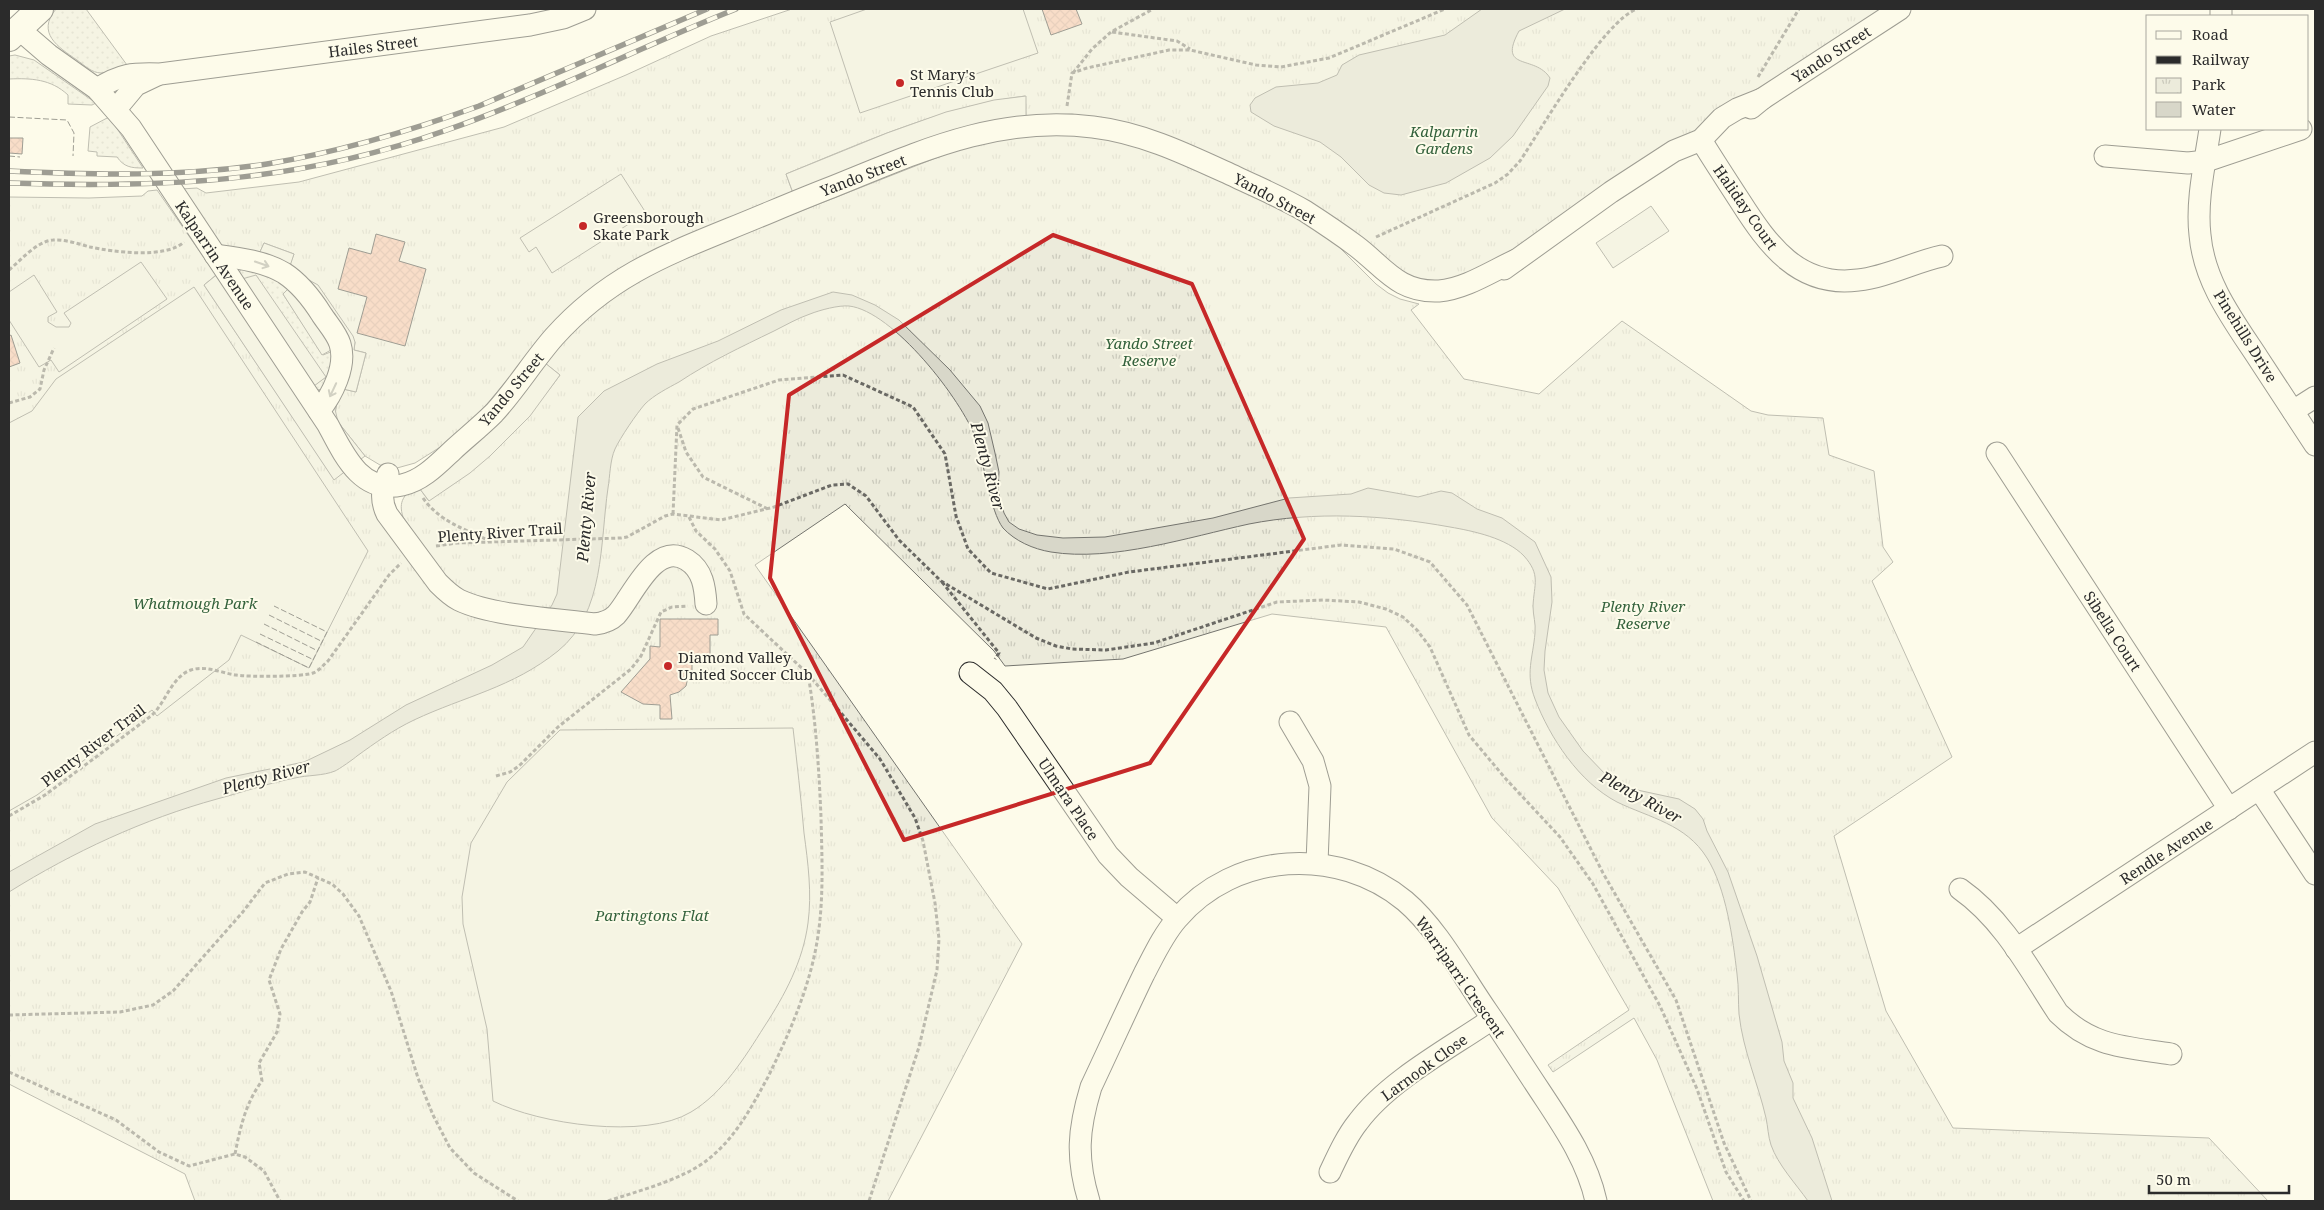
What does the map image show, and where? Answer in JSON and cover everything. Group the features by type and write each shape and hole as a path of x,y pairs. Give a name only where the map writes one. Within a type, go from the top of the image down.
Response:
{"main road":[{"path":"12,28 40,9"}],"street":[{"name":"Hailes Street","path":"97,89 111,80 128,73 160,74 548,23 585,9"},
{"name":"Yando Street","path":"1330,229 1356,259 1387,287 1403,295 1422,300 1450,298 1468,293 1484,285 1516,260 1549,238 1613,203 1677,160 1704,146 1762,99 1900,9"},
{"path":"12,28 97,89"},
{"name":"Hailes Street","path":"116,110 136,85 160,74"},
{"name":"Kalparrin Avenue","path":"97,89 131,128 199,233 324,418 365,463 394,482"},
{"name":"Yando Street","path":"394,482 406,472 458,445 495,412 543,350 582,310 602,292 646,264 828,188 964,137 992,130 1066,124 1113,130 1154,141 1305,211 1359,248 1394,280 1409,286 1440,291 1476,279 1516,260"},
{"name":"Pinehills Drive","path":"2210,130 2200,205 2200,234 2203,255 2210,277 2229,314 2315,445"},
{"path":"2105,156 2175,164 2206,160 2298,130"},
{"name":"Haliday Court","path":"1704,146 1768,244 1793,266 1808,273 1842,281 1858,280 1920,260 1942,256"},
{"path":"215,255 261,263 283,273 300,284 313,301 340,344 342,353 336,385 324,418"},
{"path":"2293,411 2315,397"},
{"name":"Sibella Court","path":"1997,453 2229,809"},
{"path":"394,482 382,501 384,509 438,583 458,600 487,609 595,624 603,623 616,615 632,589 655,564 664,558 675,556 683,558 696,568 702,578 706,604"},
{"name":"Ulmara Place","path":"970,672 984,683 1007,708 1108,856 1129,877 1177,918"},
{"path":"1290,722 1313,761 1320,786 1317,863"},
{"name":"Rendle Avenue","path":"2016,949 2315,752"},
{"path":"2259,789 2315,874"},
{"name":"Warriparri Crescent","path":"1089,1201 1082,1177 1079,1154 1080,1134 1091,1087 1158,946 1177,918 1200,897 1242,873 1270,865 1295,862 1317,863 1365,876 1388,888 1406,902 1434,934 1568,1133 1592,1181 1596,1201"},
{"path":"1960,889 1977,901 1994,918 2058,1013 2084,1035 2123,1047 2171,1054"},
{"name":"Larnook Close","path":"1330,1172 1358,1122 1373,1104 1406,1078 1492,1019"}],"path":[{"path":"1066,124 1069,85 1072,73 1092,48 1111,32 1154,9"},
{"path":"1072,73 1169,50 1190,50 1256,65 1281,67 1329,58 1445,9"},
{"path":"1359,248 1389,230 1495,183 1508,174 1520,161 1604,35 1628,12 1637,9"},
{"path":"1762,99 1755,87 1757,78 1799,9"},
{"path":"1111,32 1177,41 1190,50"},
{"path":"9,270 38,246 54,240 102,249 159,251 180,246 199,233"},
{"path":"9,403 30,396 40,389 44,370 54,348"},
{"path":"995,658 998,653 990,640 941,581 899,540 866,496 848,484 832,484 768,509 721,520 672,514 677,425 693,409 779,380 843,375 913,407 945,454 956,516 968,548 991,574 1048,589 1129,572 1341,545 1394,549 1430,562 1466,605 1604,873 1676,1000 1724,1143 1751,1201"},
{"path":"677,425 686,452 703,477 768,509"},
{"path":"394,482 452,524 492,541"},
{"name":"Plenty River Trail","path":"9,816 45,795 151,716 160,708 177,680 189,670 208,669 233,675 252,676 308,673 318,670 328,661 397,565 417,553 442,545 492,541 628,537 672,514"},
{"path":"689,517 696,531 715,549 730,571 744,614 808,674 880,758 915,818 924,841 939,939 937,970 919,1047 869,1201"},
{"path":"941,581 1036,638 1056,646 1086,651 1121,649 1154,643 1277,602 1323,600 1358,602 1386,609 1403,617 1417,630 1430,647 1469,735 1505,778 1560,836 1593,884 1660,1006 1697,1089 1726,1172 1744,1201"},
{"path":"496,776 510,772 519,766 558,727 631,670 640,656 661,612 672,607 706,604"},
{"path":"608,1201 688,1172 718,1152 734,1135 747,1116 783,1046 797,1011 817,942 822,883 819,782 808,674"},
{"path":"9,1015 120,1012 153,1005 173,991 242,913 265,883 288,874 305,872 332,884 359,916 391,991 424,1093 450,1148 474,1173 518,1201"},
{"path":"235,1154 240,1127 254,1091 262,1081 259,1063 277,1032 280,1014 269,980 281,949 302,912 310,902 318,878"},
{"path":"9,1072 116,1120 159,1152 189,1166 235,1154 245,1158 264,1171 280,1201"}],"highlighted area":[{"path":"1053,235 1192,284 1304,539 1150,763 904,840 770,578 789,395"}],"green space":[{"path":"56,9 86,9 127,65 98,73 63,50 52,39 49,32 50,18"},
{"name":"Kalparrin Gardens","path":"792,9 1884,9 1516,248 1457,282 1412,282 1350,231 1116,122 1072,114 1026,116 1025,96 963,108 933,117 874,138 786,174 793,193 548,331 487,404 466,426 445,444 415,463 397,468 380,465 365,456 338,422 335,415 337,402 343,389 356,392 366,353 354,350 355,342 288,269 294,254 264,243 259,254 220,246 181,189 197,188 206,193 299,182 504,127 711,36"},
{"name":"St Mary's Tennis Club","path":"867,9 1023,9 1038,53 860,113 830,22"},
{"path":"15,55 34,60 96,103 92,105 68,104 68,95 48,83 33,79 9,79 9,56"},
{"path":"109,117 143,168 128,166 117,157 97,156 97,152 88,151 90,127"},
{"path":"1059,133 1125,142 1175,160 1299,219 1335,243 1376,284 1388,293 1400,299 1419,304 1411,310 1464,379 1539,394 1622,321 1751,411 1768,415 1823,418 1829,455 1874,471 1883,547 1893,562 1872,581 1952,757 1834,836 1886,1011 1953,1128 2209,1138 2268,1201 1713,1201 1657,1060 1634,1018 1553,1072 1548,1065 1629,1010 1558,888 1492,818 1386,627 1272,614 1123,659 1005,666 994,651 845,504 755,565 1022,944 888,1201 195,1201 185,1174 9,1084 9,197 89,198 142,196 148,191 157,190 216,275 204,285 334,479 347,470 371,493 379,513 427,585 491,601 470,595 446,581 403,517 401,507 403,499 417,485 428,500 448,488 500,445 531,412 560,375 545,363 552,350 603,304 666,264 974,143"},
{"name":"Greensborough Skate Park","path":"621,174 646,213 552,273 536,247 529,252 520,238"},
{"path":"1651,206 1669,231 1613,268 1596,243"},
{"path":"247,267 289,286 289,290 283,294 323,355 333,351 327,386 322,390 317,390 313,386 326,377 246,279 242,279 239,270"},
{"name":"Whatmough Park","path":"194,287 368,551 309,668 241,635 229,660 157,716 152,710 37,795 9,811 9,423 32,411 56,379"},
{"name":"Partingtons Flat","path":"793,728 809,878 810,900 806,937 786,990 772,1015 732,1074 713,1095 691,1112 671,1121 647,1125 620,1127 592,1126 564,1122 513,1109 493,1101 487,1029 463,924 462,897 471,843 507,782 560,730"}],"shaded area":[{"path":"1026,96 1026,116 965,127 793,193 786,174 887,133 946,112 994,100"},
{"path":"264,243 294,254 289,269 318,285 353,336 355,342 354,350 366,353 356,392 343,389 335,409 338,422 365,456 334,480 204,285 245,252 259,254","holes":["241,268 253,269 290,287 283,294 322,355 331,350 334,357 324,389 317,390 314,386 326,377 256,275 242,279 239,274"]},
{"path":"141,262 167,299 59,372 51,360 39,367 9,320 9,292 34,275 57,312 48,317 48,322 56,327 69,327 71,323 64,313"},
{"path":"545,363 560,375 530,416 470,473 429,501 417,485"}],"water":[{"path":"1482,9 1565,9 1519,31 1513,44 1512,52 1515,58 1536,66 1543,71 1550,78 1548,86 1513,136 1490,158 1446,183 1401,195 1384,193 1369,185 1341,157 1320,142 1274,126 1251,112 1250,105 1255,98 1276,87 1318,83 1337,75 1342,65 1359,55 1445,35"},
{"name":"Plenty River","path":"833,292 852,295 875,305 899,320 950,370 980,406 988,423 995,453 999,472 998,490 1004,513 1009,522 1019,529 1037,535 1063,538 1105,537 1213,518 1289,498 1351,494 1368,488 1418,497 1441,491 1452,493 1477,509 1502,518 1535,542 1551,577 1552,602 1544,670 1548,693 1559,717 1583,751 1607,776 1628,788 1679,799 1695,809 1703,819 1707,831 1728,872 1757,956 1782,1042 1784,1061 1793,1083 1793,1098 1812,1138 1832,1201 1808,1201 1783,1167 1771,1145 1763,1105 1741,1028 1738,979 1728,914 1714,870 1707,858 1689,837 1666,823 1617,802 1590,783 1567,758 1541,714 1530,681 1535,629 1533,606 1535,574 1524,556 1508,544 1489,536 1469,531 1425,523 1350,516 1299,517 1274,520 1150,547 1099,554 1051,552 1031,547 1008,533 998,520 976,439 956,402 941,381 905,340 885,323 867,312 849,306 824,309 796,320 714,361 661,392 645,404 617,444 613,453 598,576 585,617 573,635 558,651 541,664 506,683 406,724 335,771 276,782 163,816 84,850 9,892 9,872 95,824 226,778 304,762 350,740 406,705 492,665 523,647 552,605 557,594 578,417 604,391 657,364 718,341 781,310"}],"building":[{"path":"1042,9 1076,9 1082,24 1051,35"},
{"path":"9,138 23,138 22,154 9,153"},
{"path":"376,234 405,242 399,261 426,269 405,346 357,333 367,297 338,289 349,248 371,254"},
{"path":"11,335 20,363 9,367 9,336"},
{"name":"Diamond Valley United Soccer Club","path":"660,619 718,619 718,635 710,635 710,656 692,656 692,673 689,673 686,686 679,692 670,695 672,719 660,719 660,705 643,704 621,692 650,659 650,646 660,647"}],"railway":[{"path":"9,171 106,174 203,171 267,164 348,147 427,124 479,106 707,9"},
{"path":"9,183 121,184 176,182 282,172 336,162 444,131 518,103 736,9"}],"fence":[{"path":"9,117 67,120 74,133 73,156"},
{"path":"9,156 20,157"},
{"path":"256,642 309,668 327,632 274,606"},
{"path":"269,615 323,642"},
{"path":"264,624 318,651"},
{"path":"260,634 314,660"}],"place":[{"name":"St Mary's Tennis Club","path":"900,83"},
{"name":"Greensborough Skate Park","path":"583,226"},
{"name":"Diamond Valley United Soccer Club","path":"668,666"}],"park label":[{"name":"Yando Street Reserve","path":"1149,352"},
{"name":"Plenty River Reserve","path":"1643,614"}]}
